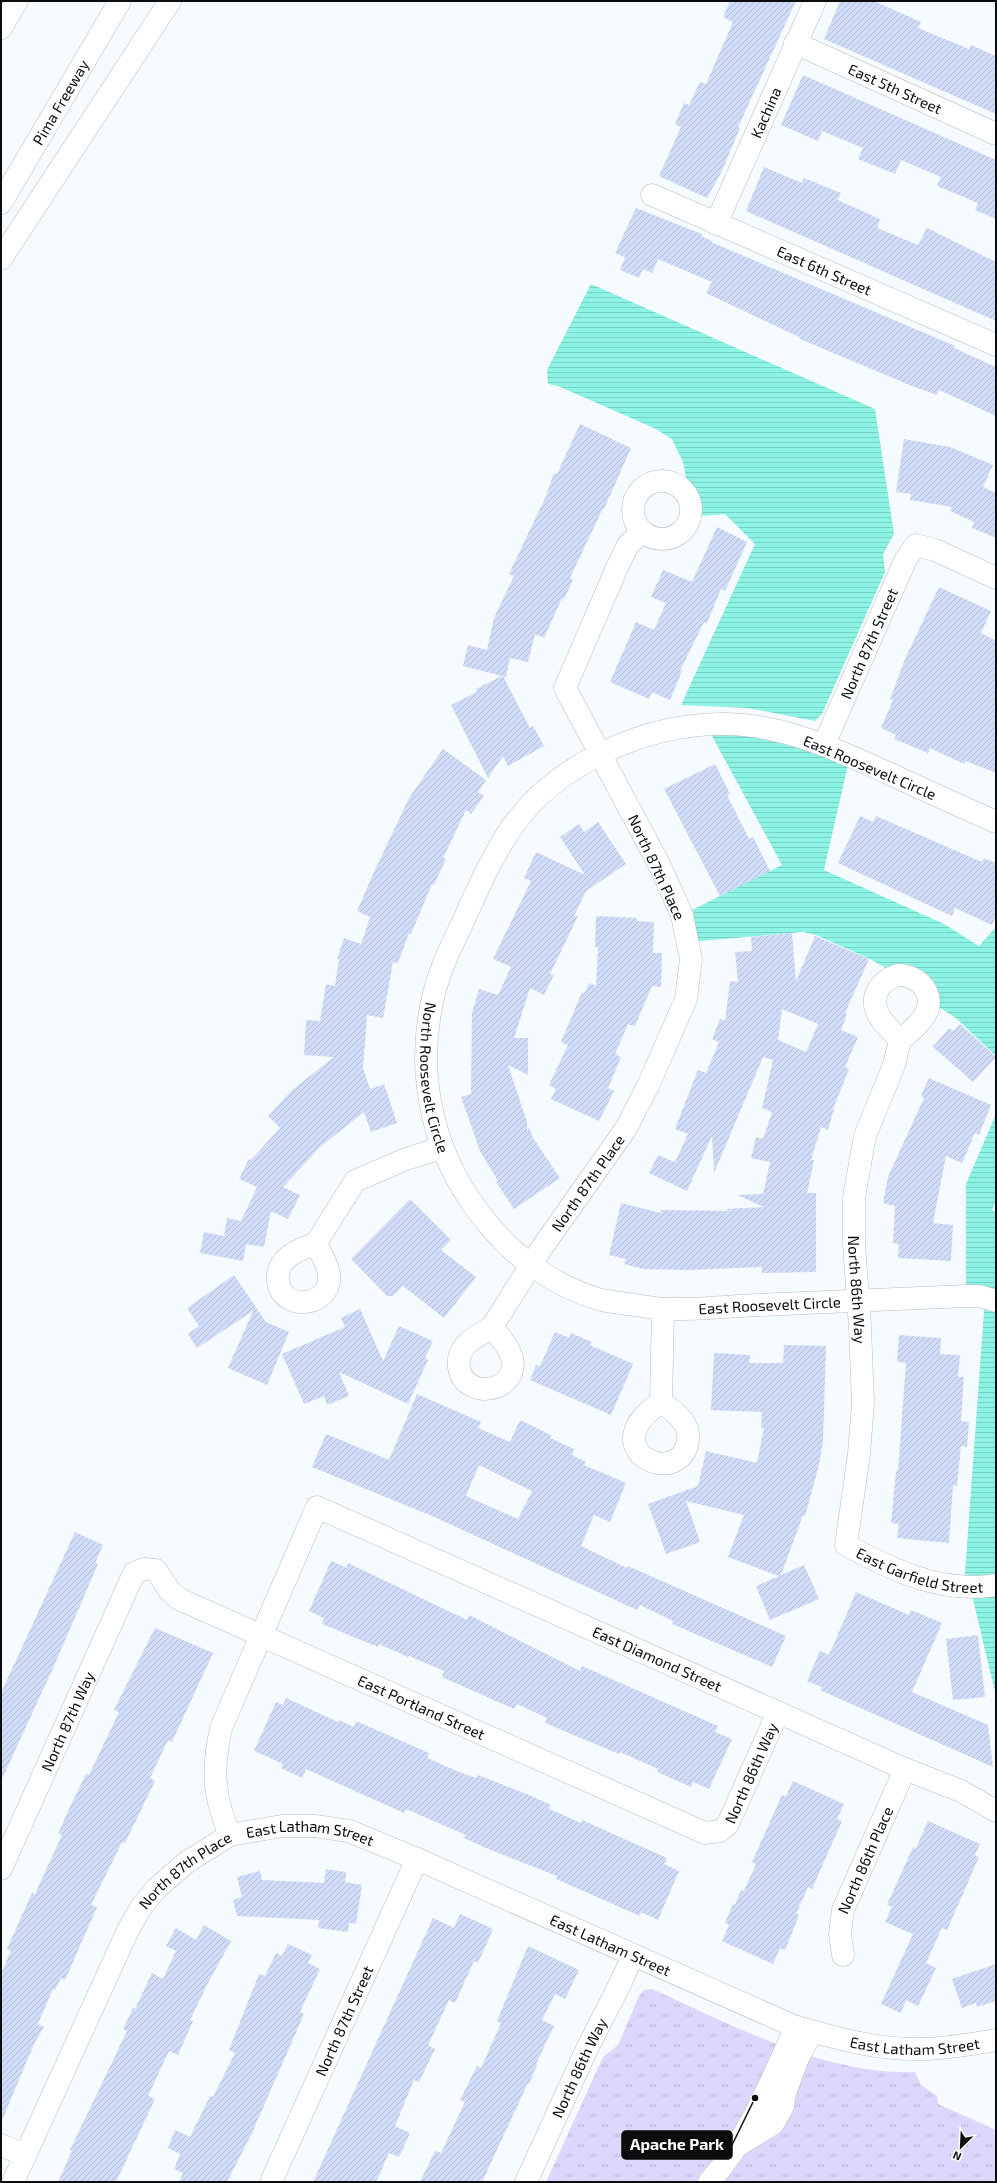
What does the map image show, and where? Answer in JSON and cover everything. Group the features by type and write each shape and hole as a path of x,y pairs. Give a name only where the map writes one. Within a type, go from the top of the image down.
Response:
{"main road":[{"path":"1,28 17,1"},
{"name":"Pima Freeway","path":"1,203 120,1"},
{"path":"1,258 170,1"},
{"name":"Kachina","path":"716,224 815,1"},
{"name":"East 5th Street","path":"795,44 996,134"},
{"name":"East 6th Street","path":"652,195 996,345"},
{"name":"North 87th Place","path":"492,1327 531,1265 625,1130 648,1086 686,999 691,959 682,915 660,866 565,688 628,545 642,531"},
{"name":"North 87th Street","path":"824,744 906,559 916,545 935,550 996,578"},
{"name":"East Roosevelt Circle","path":"601,753 647,736 678,728 723,724 777,730 824,744 996,822"},
{"name":"North Roosevelt Circle","path":"601,753 580,765 540,796 512,827 487,867 445,962 433,996 426,1042 430,1106 441,1148 472,1206 498,1236 531,1265 564,1285 598,1299 663,1309"},
{"name":"North 86th Way","path":"846,1545 859,1454 863,1404 854,1236 854,1197 865,1136 894,1065 900,1040"},
{"path":"316,1243 355,1181 406,1159 441,1148"},
{"name":"East Roosevelt Circle","path":"663,1309 973,1296 996,1301"},
{"path":"661,1402 663,1309"},
{"name":"North 87th Place","path":"13,2182 129,1928 142,1906 157,1888 187,1862 230,1835 219,1810 215,1786 215,1757 221,1728 227,1711 318,1507"},
{"name":"East Diamond Street","path":"318,1507 905,1769 960,1791 996,1811"},
{"name":"East Garfield Street","path":"846,1545 876,1562 923,1581 970,1586 996,1585"},
{"name":"East Portland Street","path":"134,1573 144,1570 156,1570 169,1590 179,1599 705,1833 720,1831"},
{"name":"North 87th Way","path":"1,1869 134,1573"},
{"name":"North 86th Way","path":"720,1831 728,1824 778,1712"},
{"name":"North 86th Place","path":"843,1955 840,1934 843,1910 905,1769"},
{"name":"East Latham Street","path":"230,1835 282,1826 315,1826 349,1832 417,1859 804,2030 858,2043 919,2049 996,2040"},
{"name":"North 87th Street","path":"271,2182 417,1859"},
{"name":"North 86th Way","path":"526,2182 586,2051 633,1955"},
{"path":"709,2182 727,2162 804,2030"},
{"path":"1,2145 25,2156"}],"green space":[{"path":"652,1989 746,2032 814,2057 848,2066 882,2071 915,2072 921,2085 937,2096 938,2104 996,2130 996,2182 546,2182 603,2057 618,2045 639,1996 644,1990"}],"shaded area":[{"path":"591,284 875,409 894,534 883,554 885,572 822,714 815,721 748,708 681,705 755,544 725,514 701,516 700,499 687,482 683,462 672,439 656,429 558,386 548,384 547,370"},
{"path":"706,725 850,756 824,870 944,924 979,946 996,927 996,1056 956,1018 929,1001 898,975 870,959 816,935 803,932 688,942 682,915 782,865"},
{"path":"996,1114 996,1201 992,1210 996,1212 996,1696 970,1587 964,1586 985,1298 966,1296 966,1184"}],"building":[{"path":"730,1 796,1 738,127 740,128 721,173 707,198 659,176 681,127 675,124 684,103 689,105 700,82 706,84 733,22 723,17"},
{"path":"840,1 874,1 921,22 918,28 969,49 971,45 996,56 996,114 824,39"},
{"path":"803,75 996,160 996,219 975,210 978,203 937,186 941,177 901,160 895,174 858,159 863,148 822,131 818,141 781,125"},
{"path":"764,167 802,183 804,178 841,193 838,200 880,219 877,228 918,245 927,228 996,262 996,321 746,211"},
{"path":"636,208 702,234 701,236 712,241 711,242 955,346 954,348 996,367 996,416 939,390 937,395 912,386 800,339 801,338 706,293 712,282 658,259 652,273 643,269 639,278 620,270 625,257 615,253"},
{"path":"580,424 631,448 604,509 603,508 570,578 573,580 564,599 562,598 544,638 535,634 528,662 510,658 506,677 503,676 530,728 533,726 544,746 508,766 503,756 488,778 451,705 477,692 476,689 502,676 463,666 468,645 487,650 494,618 514,576 509,574 546,496 554,473 557,474"},
{"path":"904,439 950,447 993,465 983,487 996,493 996,538 972,528 974,522 950,511 952,507 910,500 911,494 896,492"},
{"path":"717,527 747,542 725,591 721,589 707,623 704,622 680,671 682,671 670,700 652,692 649,699 610,682 636,622 654,630 666,603 651,597 663,570 692,582"},
{"path":"939,587 991,611 981,633 996,641 996,773 966,761 964,764 930,748 928,753 894,739 896,735 881,728 893,700 890,699 905,659"},
{"path":"443,749 486,780 478,792 484,796 471,814 466,810 443,858 446,859 434,885 432,884 411,934 409,933 398,963 393,962 383,1018 367,1015 363,1068 370,1089 384,1084 397,1123 371,1132 364,1112 320,1147 283,1187 300,1195 288,1219 271,1211 264,1247 246,1244 243,1261 200,1253 204,1232 224,1236 227,1218 241,1221 257,1187 239,1179 249,1159 251,1160 280,1128 268,1116 292,1090 334,1057 304,1055 306,1020 320,1021 326,984 335,986 339,959 337,959 344,938 361,944 370,917 357,911 409,798"},
{"path":"715,764 730,794 727,795 749,839 753,837 770,871 720,896 664,789"},
{"path":"860,816 873,822 876,816 982,862 984,858 996,863 996,916 992,925 955,908 952,916 838,863"},
{"path":"598,822 626,864 586,891 574,916 578,916 550,974 554,975 544,995 530,988 514,1038 528,1038 528,1075 508,1065 527,1122 527,1131 529,1127 533,1138 560,1178 514,1209 496,1182 498,1181 480,1151 461,1097 471,1094 472,1013 479,989 498,995 511,967 493,959 531,881 524,878 536,852 585,875 560,837 579,824 584,832"},
{"path":"596,916 637,918 637,921 654,922 653,953 662,953 661,987 652,986 635,1026 628,1024 615,1054 621,1057 608,1088 614,1091 599,1121 551,1099 556,1089 549,1085 568,1045 561,1042 582,992 584,994 589,983 596,986 598,947 595,947"},
{"path":"792,933 796,981 815,936 869,959 845,1013 847,1014 841,1030 858,1037 845,1067 849,1069 833,1109 828,1130 821,1127 811,1160 814,1160 807,1193 816,1193 816,1272 762,1273 762,1267 688,1270 643,1269 624,1264 626,1259 609,1255 621,1203 661,1213 661,1210 730,1211 725,1209 764,1207 737,1195 763,1194 770,1162 751,1158 756,1137 763,1139 772,1112 762,1108 773,1060 763,1057 714,1173 712,1136 687,1191 649,1173 658,1155 675,1162 688,1134 675,1129 698,1070 706,1073 719,1042 712,1039 720,1019 725,1021 730,981 738,982 735,952 752,951 751,937","holes":["782,1009 818,1024 806,1052 778,1040"]},
{"path":"960,1024 996,1057 973,1082 933,1047 949,1028 953,1031"},
{"path":"929,1078 991,1105 979,1135 975,1133 962,1163 946,1156 933,1223 953,1225 951,1261 898,1258 899,1244 893,1243 895,1206 883,1203 888,1177 924,1098 921,1096"},
{"path":"410,1199 451,1240 441,1250 476,1277 444,1318 403,1286 393,1296 387,1296 351,1259"},
{"path":"234,1275 266,1322 289,1332 267,1385 228,1368 253,1311 197,1348 188,1334 199,1326 187,1308"},
{"path":"360,1309 383,1361 399,1326 433,1341 425,1358 428,1360 408,1404 339,1372 349,1396 327,1405 324,1396 304,1404 282,1354 345,1327 341,1318"},
{"path":"555,1332 569,1338 571,1333 592,1342 590,1345 633,1364 611,1415 530,1380 536,1365 540,1366"},
{"path":"899,1335 941,1338 940,1354 960,1355 958,1377 964,1377 961,1421 969,1422 967,1447 961,1446 957,1486 953,1485 949,1543 897,1538 899,1524 891,1523 896,1471 898,1471 906,1363 897,1362"},
{"path":"784,1345 826,1346 823,1442 818,1469 805,1516 803,1515 781,1575 804,1565 819,1599 770,1620 756,1586 779,1576 728,1557 744,1515 686,1501 700,1542 666,1554 648,1504 698,1486 706,1451 757,1463 764,1428 761,1428 762,1412 711,1410 714,1353 750,1355 749,1363 783,1363"},
{"path":"417,1394 481,1422 478,1428 510,1442 520,1420 551,1435 550,1438 574,1449 572,1455 586,1462 584,1465 626,1483 610,1522 594,1515 581,1546 627,1568 628,1566 786,1636 772,1667 672,1624 673,1621 640,1605 637,1610 432,1516 312,1467 326,1434 389,1460","holes":["479,1465 532,1491 518,1519 466,1496"]},
{"path":"75,1532 103,1545 95,1563 98,1564 54,1666 1,1781 1,1693"},
{"path":"331,1561 347,1568 348,1563 467,1620 469,1615 580,1671 582,1666 718,1726 715,1732 732,1739 709,1789 693,1782 691,1787 657,1772 658,1769 620,1752 619,1754 545,1723 547,1718 517,1704 514,1709 442,1677 444,1671 379,1644 378,1647 322,1624 324,1618 309,1611"},
{"path":"856,1592 909,1615 911,1610 942,1623 912,1692 988,1725 993,1767 820,1690 822,1687 807,1681 820,1651 829,1655"},
{"path":"155,1628 213,1653 172,1742 168,1740 150,1778 155,1781 143,1806 125,1843 122,1842 91,1905 97,1907 65,1980 61,1978 55,1990 53,1989 38,2024 44,2027 34,2044 1,2123 1,1973 11,1951 7,1949 32,1893 35,1894 62,1835 58,1834 68,1811 86,1774 89,1775 119,1712 114,1710"},
{"path":"978,1635 985,1697 953,1700 946,1639"},
{"path":"286,1698 338,1722 339,1720 354,1727 356,1721 429,1753 427,1758 459,1772 476,1778 478,1775 529,1795 551,1805 549,1809 581,1823 582,1820 667,1858 664,1864 679,1871 658,1920 641,1912 640,1916 556,1879 557,1876 486,1848 464,1838 466,1835 406,1809 404,1813 306,1769 302,1778 281,1768 283,1764 254,1751 276,1702 283,1705"},
{"path":"793,1781 844,1804 837,1819 842,1821 812,1889 808,1887 796,1914 799,1915 785,1950 780,1948 773,1964 722,1941 729,1925 725,1923 733,1904 735,1905 741,1890 744,1891 756,1864 752,1862 782,1795 786,1796"},
{"path":"928,1821 980,1844 975,1855 979,1857 947,1930 942,1928 926,1963 936,1968 918,2006 906,2000 901,2013 881,2004 913,1934 885,1922 892,1907 887,1905 913,1847 916,1848"},
{"path":"326,1869 346,1872 345,1882 362,1885 356,1924 349,1923 348,1932 318,1928 319,1920 237,1916 233,1900 242,1897 237,1877 260,1871 262,1880 324,1883"},
{"path":"460,1914 493,1929 478,1963 474,1961 455,2003 449,2000 428,2045 435,2049 419,2082 414,2080 395,2126 410,2133 399,2157 389,2153 376,2182 313,2182 433,1918 454,1928"},
{"path":"204,1925 231,1941 190,2020 193,2021 178,2055 169,2051 148,2096 155,2099 116,2182 58,2182 72,2151 70,2150 127,2031 123,2029 133,2008 135,2009 152,1973 163,1979 176,1951 166,1946 176,1928 196,1940"},
{"path":"288,1944 312,1955 308,1963 320,1969 300,2012 304,2014 252,2133 227,2182 179,2182 183,2173 174,2169 180,2154 168,2148 175,2130 190,2137 210,2096 213,2097 235,2053 229,2050 259,1974 265,1976 276,1953 282,1956"},
{"path":"528,1946 579,1970 565,1999 555,1994 542,2020 554,2026 536,2064 537,2065 529,2084 528,2083 482,2182 420,2182 435,2151 441,2153 465,2102 460,2100 477,2066 481,2068 501,2023 497,2021"},
{"path":"996,1964 996,2001 977,2007 976,2003 962,2008 952,1979"}],"place":[{"name":"Apache Park","path":"755,2098"}]}
